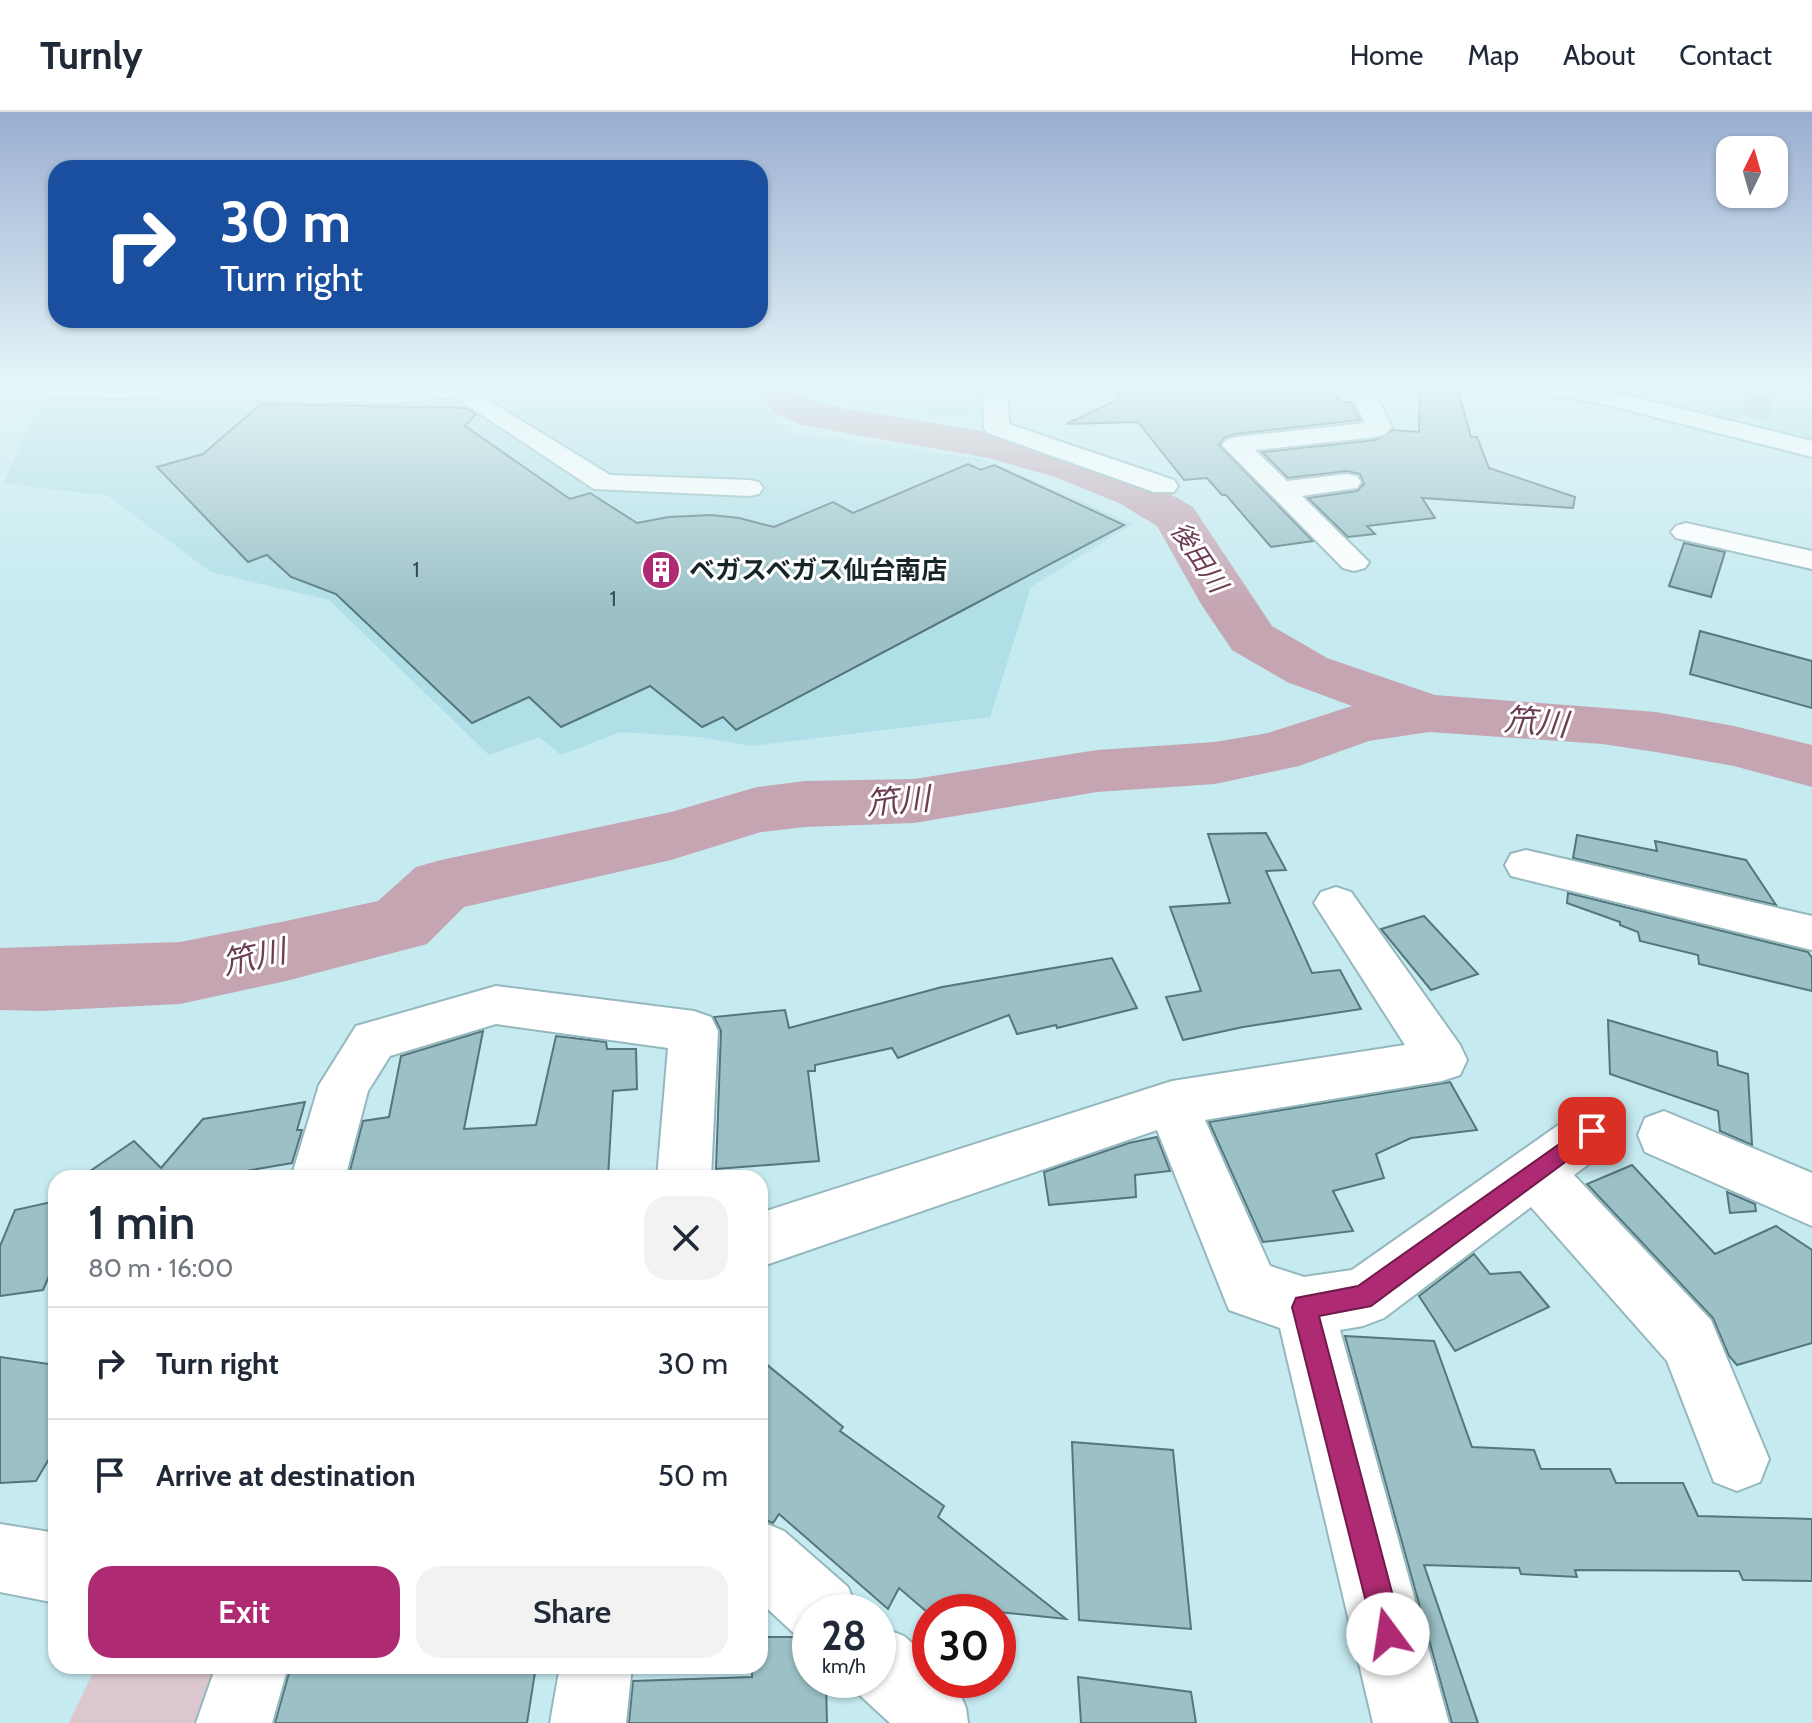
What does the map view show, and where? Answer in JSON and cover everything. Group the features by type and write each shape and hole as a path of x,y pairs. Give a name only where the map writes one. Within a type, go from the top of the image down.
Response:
{"street":[{"path":"564,458 604,483 749,488"},
{"path":"1084,458 1164,486"},
{"path":"1248,458 1354,562"},
{"path":"1281,490 1347,482"},
{"path":"1686,532 1812,560"},
{"path":"1526,865 1812,933"},
{"path":"768,1237 1172,1103 1442,1060 1336,903"},
{"path":"320,1170 344,1085 373,1040 496,1005 694,1031 685,1170"},
{"path":"1172,1103 1250,1289 1304,1307 1363,1297 1592,1131"},
{"path":"1664,1135 1812,1200"},
{"path":"1535,1172 1690,1341 1737,1459"},
{"path":"1304,1307 1411,1723"},
{"path":"0,1558 48,1567"},
{"path":"768,1562 803,1594"},
{"path":"234,1723 249,1674"},
{"path":"588,1723 595,1674"},
{"path":"896,1678 929,1708 930,1723"}],"shaded area":[{"name":"ベガスベガス仙台南店","path":"15,458 978,458 1133,524 1031,587 990,717 751,746 700,737 620,732 561,755 539,737 489,755 329,600 211,572 108,496 4,483"},
{"path":"92,1674 222,1674 208,1723 69,1723"}],"building":[{"name":"ベガスベガス仙台南店","path":"188,458 511,458 570,499 590,493 637,523 669,517 711,515 774,527 833,502 853,513 968,464 981,470 994,465 1124,525 736,730 723,717 702,727 650,686 561,727 529,697 472,723 336,594 291,577 267,555 248,562 157,467"},
{"path":"1167,458 1232,458 1313,541 1271,547 1207,478 1184,480"},
{"path":"1268,458 1485,458 1489,468 1575,497 1573,508 1422,498 1435,518 1367,526 1375,534 1348,537 1308,498 1357,491 1364,484 1360,474 1347,471 1288,478"},
{"path":"1684,543 1725,552 1711,597 1669,586"},
{"path":"1700,631 1812,661 1812,708 1690,674"},
{"path":"1266,833 1286,870 1266,871 1312,973 1340,970 1361,1009 1243,1027 1183,1040 1166,997 1201,991 1170,907 1230,903 1208,834"},
{"path":"1577,835 1657,851 1655,841 1746,860 1776,905 1573,858"},
{"path":"1568,893 1808,952 1812,958 1812,991 1699,964 1698,955 1640,941 1638,932 1620,925 1620,922 1567,903"},
{"path":"1424,916 1478,974 1431,990 1381,929"},
{"path":"1112,958 1137,1008 1057,1028 1056,1025 1017,1034 1009,1015 898,1058 892,1048 815,1065 815,1071 808,1071 819,1161 716,1169 721,1031 714,1017 785,1010 789,1028 942,987"},
{"path":"1608,1020 1717,1052 1718,1065 1748,1074 1752,1145 1720,1131 1718,1111 1610,1074"},
{"path":"483,1031 464,1129 536,1125 556,1036 606,1042 607,1049 636,1049 637,1089 613,1091 608,1170 350,1170 363,1121 389,1117 401,1056"},
{"path":"1450,1082 1477,1130 1411,1138 1376,1154 1384,1178 1333,1191 1353,1231 1263,1242 1209,1122"},
{"path":"305,1102 297,1130 302,1130 292,1163 251,1170 92,1170 134,1141 161,1168 203,1119"},
{"path":"1157,1137 1170,1171 1135,1175 1136,1197 1049,1205 1044,1172 1129,1143"},
{"path":"1632,1165 1715,1254 1776,1226 1812,1250 1812,1343 1737,1365 1729,1356 1713,1318 1587,1184"},
{"path":"1727,1192 1755,1204 1756,1211 1730,1213"},
{"path":"48,1203 48,1278 43,1290 0,1296 0,1246 15,1210"},
{"path":"1474,1254 1490,1274 1520,1272 1549,1307 1455,1351 1419,1296"},
{"path":"1345,1336 1434,1341 1472,1447 1534,1450 1541,1469 1610,1469 1616,1483 1683,1483 1698,1516 1812,1519 1812,1581 1743,1580 1739,1571 1575,1570 1577,1577 1521,1574 1519,1568 1424,1565 1478,1723 1452,1723"},
{"path":"0,1357 48,1364 48,1461 36,1481 0,1483"},
{"path":"768,1366 843,1427 840,1431 944,1506 938,1517 1066,1619 1016,1614 1016,1594 912,1594 912,1599 899,1588 896,1594 871,1594 779,1514 773,1523 768,1521"},
{"path":"1072,1442 1173,1450 1191,1629 1079,1620"},
{"path":"768,1637 792,1637 792,1698 826,1698 827,1723 629,1723 633,1681 768,1674"},
{"path":"289,1674 535,1674 527,1723 275,1723"},
{"path":"1078,1677 1191,1692 1196,1723 1081,1723"}],"waterway":[{"name":"後田川","path":"1036,458 1135,493 1176,517 1252,638 1307,670 1428,713"},
{"name":"笊川","path":"0,979 180,973 286,951 401,924 441,886 671,836 757,810 805,804 914,801 1097,771 1215,763 1277,752 1358,724 1429,713 1602,725 1656,732 1734,746 1812,766"}],"place":[{"name":"ベガスベガス仙台南店","path":"661,570"}],"route":[{"path":"1388,1634 1304,1307 1363,1297 1592,1131"}]}
